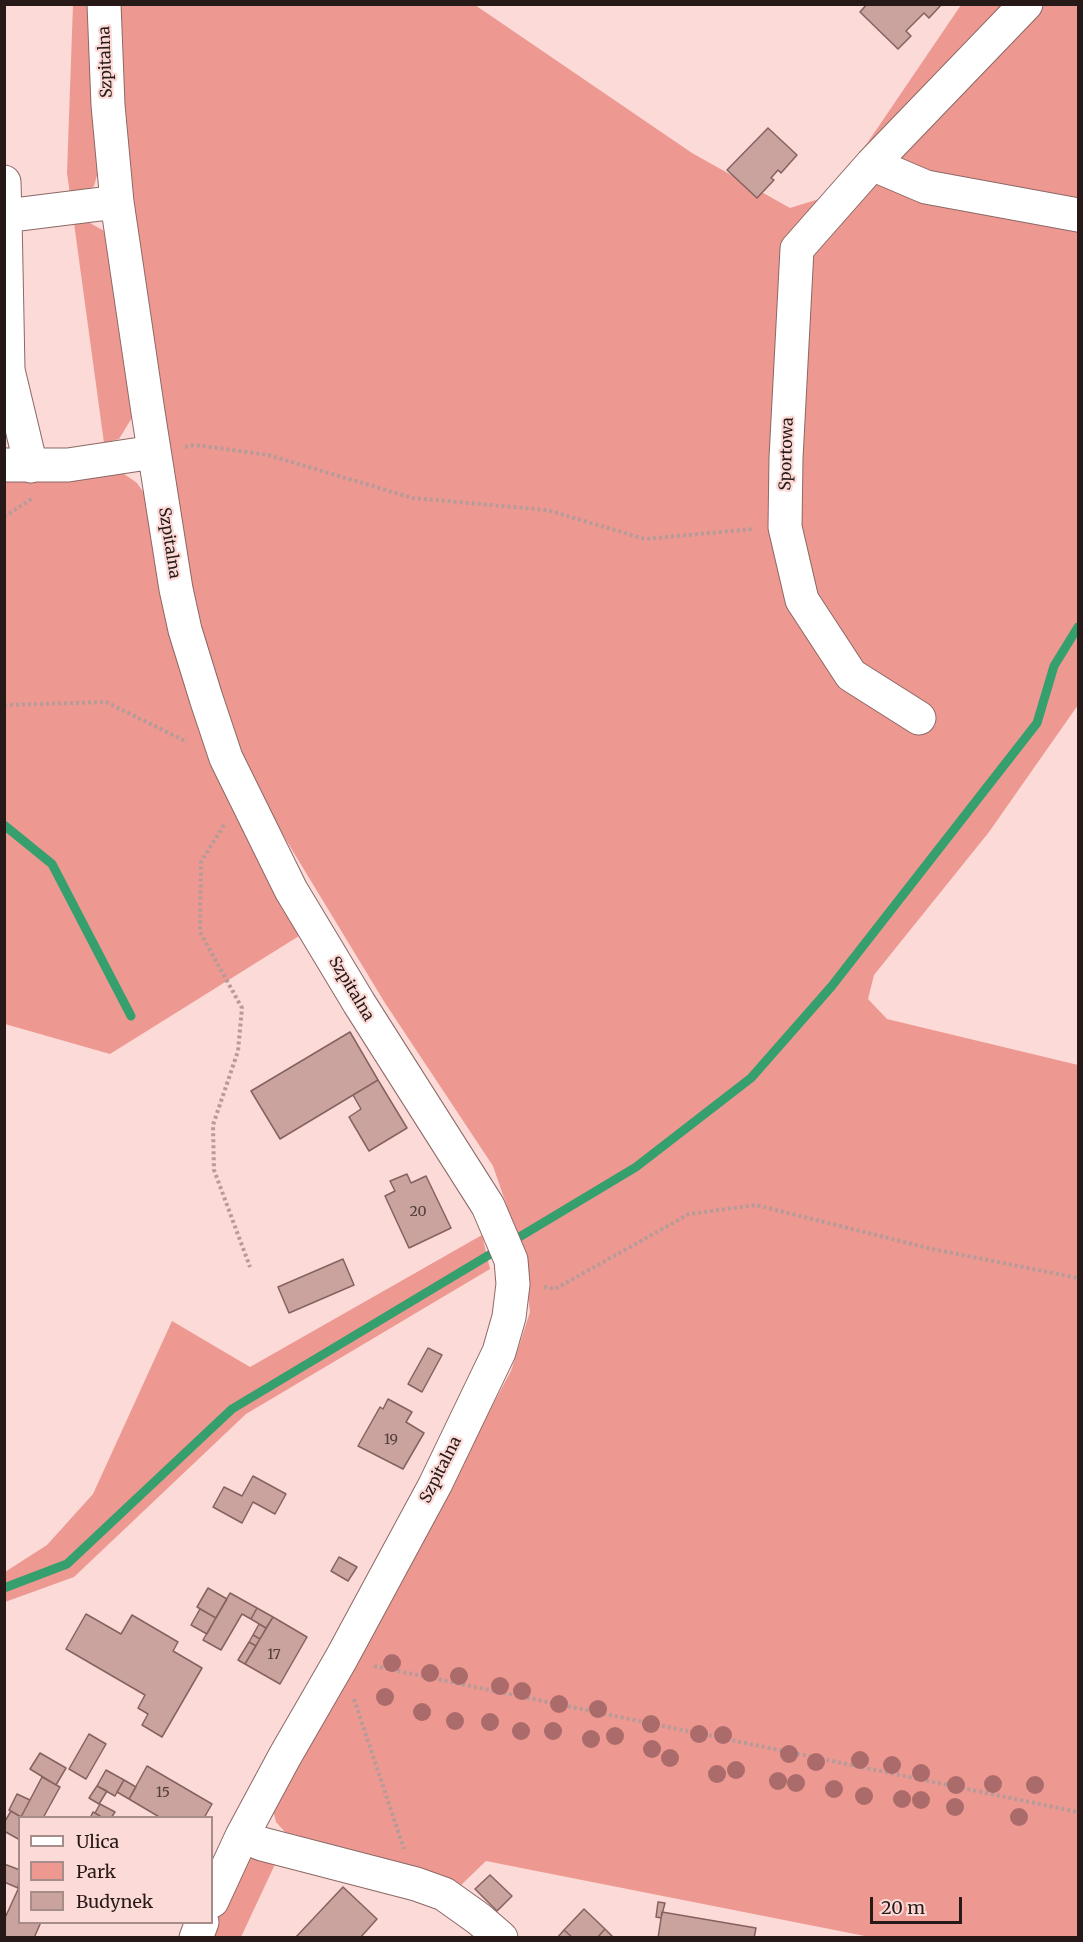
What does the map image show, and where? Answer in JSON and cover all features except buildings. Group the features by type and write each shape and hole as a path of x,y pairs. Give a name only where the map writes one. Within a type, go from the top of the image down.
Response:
{"street":[{"name":"Szpitalna","path":"104,4 108,105 117,201 154,452 185,630 226,758 291,890 359,1003 488,1206 511,1260 513,1284 509,1317 499,1352 435,1485 242,1836 213,1899"},
{"name":"Sportowa","path":"919,718 851,675 802,600 785,526 786,458 797,249 872,164 1026,4"},
{"path":"872,164 926,187 1078,215"},
{"path":"4,182 8,370 18,466 68,465 154,452"},
{"path":"5,216 117,201"},
{"path":"242,1836 262,1844 416,1884 444,1894 501,1938"},
{"path":"196,1938 202,1924"}],"path":[{"path":"154,452 195,445 268,455 413,498 547,510 645,539 785,526"},
{"path":"4,705 106,702 189,743 226,758"},
{"path":"244,794 201,862 200,932 242,1008 238,1051 213,1125 214,1170 250,1267"},
{"path":"513,1284 555,1289 689,1214 756,1205 932,1250 1078,1278"},
{"path":"341,1659 1078,1812"},
{"path":"341,1659 416,1884"}],"green space":[{"path":"73,5 95,5 101,162 94,186 80,200 71,202 67,173"},
{"path":"116,5 475,5 692,153 790,208 832,195 961,5 1078,5 1078,705 989,832 874,975 868,999 887,1019 1078,1065 1078,1937 870,1937 486,1861 459,1887 330,1844 285,1832 276,1822 273,1810 511,1371 530,1312 523,1253 493,1166 385,1003 280,830 243,759 211,663 191,584 132,203"},
{"path":"74,223 90,223 106,232 133,416 119,439 104,443"},
{"path":"108,472 124,474 137,483 151,503 246,833 299,936 110,1054 5,1024 4,473"},
{"path":"482,1235 490,1269 246,1414 74,1577 5,1602 5,1572 47,1545 93,1494 172,1321 250,1367"},
{"path":"249,1858 277,1860 241,1937 205,1938 211,1924 213,1924 213,1918 232,1872"}],"waterway":[{"path":"511,1242 636,1167 751,1078 831,987 1037,723 1054,666 1078,627"},
{"path":"4,825 52,864 131,1016"},
{"path":"4,1588 67,1564 232,1409 499,1249"}]}
